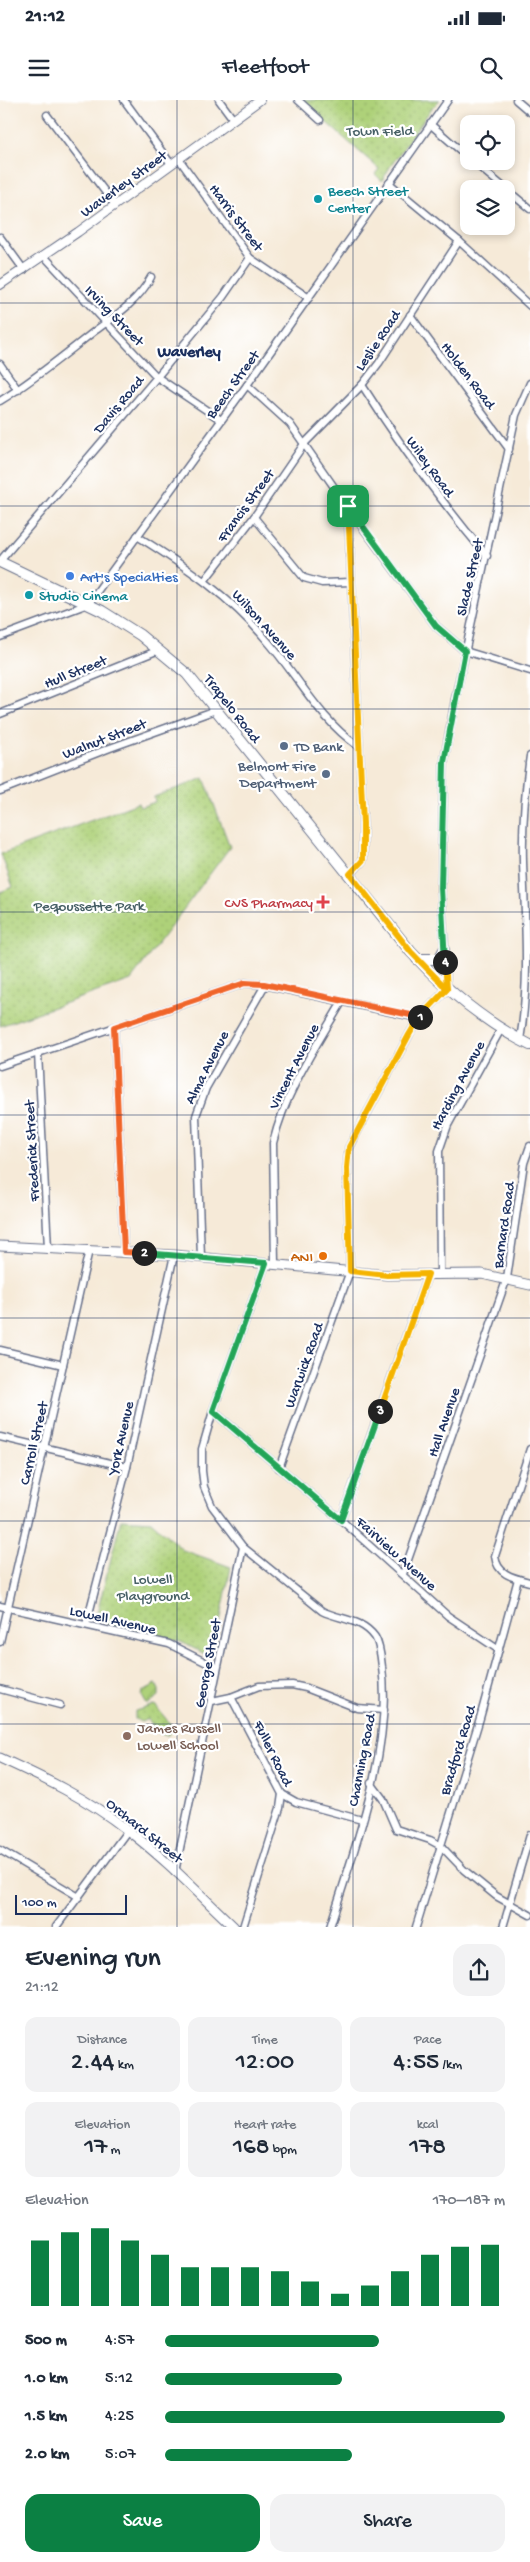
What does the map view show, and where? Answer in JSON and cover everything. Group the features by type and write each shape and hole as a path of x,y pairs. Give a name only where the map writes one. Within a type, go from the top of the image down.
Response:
{"main road":[{"name":"Trapelo Road","path":"0,562 88,604 125,625 187,674 417,959 447,989 501,1029 530,1045"},
{"path":"417,959 440,959 444,950"},
{"path":"0,1246 174,1254 387,1275 482,1274 507,1278 530,1285"},
{"name":"Orchard Street","path":"0,1758 70,1792 128,1830 234,1927"}],"street":[{"path":"124,100 171,164"},
{"path":"219,100 233,119"},
{"name":"Waverley Street","path":"0,285 115,206 260,100"},
{"path":"298,100 320,120"},
{"name":"Beech Street","path":"88,604 247,385 448,100"},
{"path":"516,100 530,112"},
{"path":"47,115 115,206"},
{"path":"430,124 460,150"},
{"name":"Harris Street","path":"179,159 250,258 309,298"},
{"path":"483,170 495,180"},
{"path":"389,183 459,241 530,306"},
{"path":"515,196 530,209"},
{"path":"0,238 24,270"},
{"name":"Leslie Road","path":"304,444 362,385 459,241"},
{"name":"Irving Street","path":"44,256 157,377 221,420"},
{"name":"Davis Road","path":"0,562 223,297 250,258"},
{"path":"0,401 18,390 106,324 144,291 151,277"},
{"name":"Holden Road","path":"410,316 509,449"},
{"path":"0,364 18,390"},
{"name":"Slade Street","path":"447,989 441,880 444,762 465,651 516,415 530,383"},
{"path":"247,385 276,410 304,444 436,626 465,651 530,671"},
{"name":"Wiley Road","path":"362,385 393,434 450,512 487,556"},
{"name":"Francis Street","path":"204,580 254,517 304,444"},
{"path":"348,506 363,860 350,874"},
{"path":"254,517 304,578 322,583 351,582"},
{"name":"Wilson Avenue","path":"137,536 204,580 239,609 270,644 330,724 358,746"},
{"path":"0,637 88,604"},
{"name":"Hull Street","path":"0,714 159,650"},
{"name":"Walnut Street","path":"0,791 110,748 216,710"},
{"path":"520,1040 527,1014 529,942 523,861 530,756"},
{"path":"0,1066 237,984 264,984 419,1018"},
{"name":"Alma Avenue","path":"201,1257 195,1129 197,1110 206,1088 264,984"},
{"path":"350,1271 347,1168 349,1147 419,1018 447,989"},
{"name":"Vincent Avenue","path":"271,1264 273,1151 277,1128 304,1068 342,1002"},
{"path":"114,1027 124,1252"},
{"name":"Harding Avenue","path":"440,1273 439,1151 448,1125 501,1029"},
{"name":"Frederick Street","path":"38,1053 48,1248"},
{"name":"Barnard Road","path":"507,1278 524,1163 530,1146"},
{"name":"Carroll Street","path":"0,1642 89,1250"},
{"name":"York Avenue","path":"89,1626 127,1467 174,1254"},
{"path":"243,1547 223,1523 204,1487 202,1450 213,1411 271,1264"},
{"name":"Warwick Road","path":"279,1468 350,1271"},
{"path":"341,1520 428,1274"},
{"name":"Hall Avenue","path":"403,1574 507,1278"},
{"path":"0,1350 63,1365"},
{"name":"Fairview Avenue","path":"213,1411 403,1574 448,1616 499,1650"},
{"path":"0,1437 127,1467"},
{"path":"530,1449 495,1556 496,1564 501,1571 530,1582"},
{"name":"George Street","path":"175,1872 243,1547"},
{"name":"Channing Road","path":"243,1547 322,1611 331,1616 352,1619 365,1627 376,1638 384,1675 384,1710 381,1738 362,1820 330,1927"},
{"name":"Bradford Road","path":"416,1927 499,1650 518,1579"},
{"name":"Lowell Avenue","path":"0,1606 169,1644 217,1668"},
{"path":"212,1701 231,1697 259,1686 284,1685 306,1688 357,1708 384,1710"},
{"path":"0,1689 60,1705"},
{"name":"Fuller Road","path":"231,1697 282,1794 280,1808 243,1927"},
{"path":"371,1783 383,1799 396,1829 430,1840 441,1846 464,1870 510,1906 530,1915"},
{"path":"282,1794 296,1802 362,1820"},
{"path":"56,1927 128,1830"},
{"path":"503,1927 530,1835"},
{"path":"0,1850 78,1897"}],"green space":[{"name":"Town Field","path":"301,100 440,100 432,108 382,181 375,174 379,169"},
{"name":"Peqoussette Park","path":"204,778 230,847 131,980 0,1026 0,892 13,887 1,854 138,803 140,807 155,802 154,797"},
{"name":"Lowell Playground","path":"121,1519 151,1521 183,1550 231,1567 213,1658 181,1642 103,1623 98,1620 97,1613"},
{"path":"156,1684 159,1696 147,1705 142,1696 143,1691"},
{"path":"155,1705 174,1729 167,1736 158,1733 148,1719 141,1722 135,1719 135,1711"}],"place":[{"name":"Beech Street Center","path":"318,199"},
{"name":"Art's Specialties","path":"70,576"},
{"name":"Studio Cinema","path":"29,595"},
{"name":"TD Bank","path":"284,746"},
{"name":"Belmont Fire Department","path":"326,774"},
{"name":"CVS Pharmacy","path":"323,902"},
{"name":"ANI","path":"323,1256"},
{"name":"James Russell Lowell School","path":"127,1736"}],"district":[{"name":"Waverley","path":"189,350"}],"route":[{"path":"348,506 363,824 363,860 350,874 411,952 447,989 419,1018 264,984 245,983 237,984 114,1027 124,1252 174,1254 266,1263 213,1411 341,1520 428,1274 402,1276 350,1271 347,1158 353,1138 419,1018 438,999 447,989 441,888 444,762 454,700 465,651 452,642 436,626 408,591 348,506"}]}
